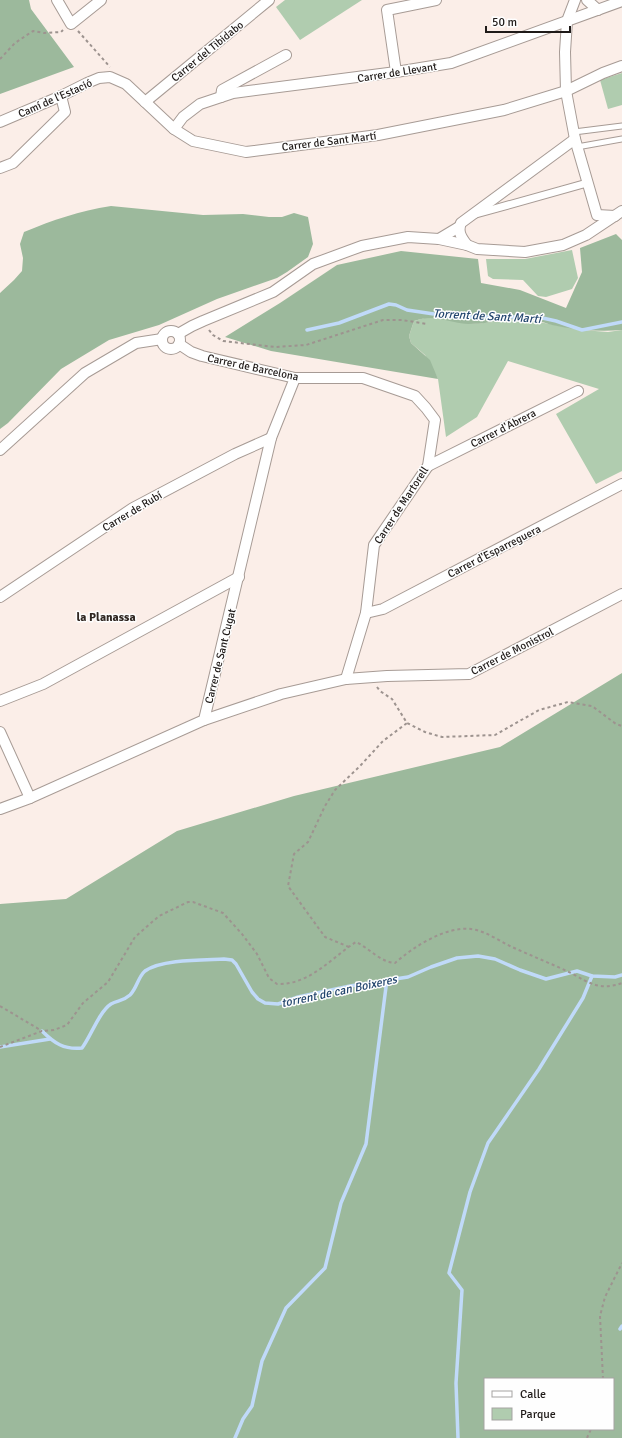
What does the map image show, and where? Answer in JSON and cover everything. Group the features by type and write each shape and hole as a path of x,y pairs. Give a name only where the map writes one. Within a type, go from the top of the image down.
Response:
{"street":[{"path":"57,0 71,24 101,0"},
{"name":"Carrer del Tibidabo","path":"145,102 269,0"},
{"path":"396,72 387,10 436,0"},
{"path":"575,0 567,21 565,52 566,91 575,140 597,215 598,228"},
{"path":"587,0 598,10"},
{"name":"Carrer de Llevant","path":"174,129 183,117 200,104 233,93 396,72 451,63 622,1"},
{"path":"221,97 222,90 286,55"},
{"name":"Carrer de Sant Martí","path":"110,77 126,84 174,129 193,141 246,152 378,135 504,110 566,91 603,73 622,66"},
{"name":"Camí de l'Estació","path":"0,122 99,78 110,77"},
{"path":"0,168 14,163 65,112 61,96"},
{"path":"439,240 459,227 461,223 470,216 575,140"},
{"path":"470,216 587,183"},
{"path":"597,215 619,213"},
{"path":"179,339 174,332 169,331 162,339 164,346 169,349 174,349 179,339 192,326 273,292 313,264 362,246 408,237 439,240 467,245 477,249 525,252 564,245 586,236 619,213"},
{"path":"459,227 460,236 467,245"},
{"path":"0,450 85,373 136,343 162,339"},
{"name":"Carrer de Barcelona","path":"179,339 191,352 202,356 295,378 363,378 415,396 435,420"},
{"name":"Carrer de Sant Cugat","path":"204,720 271,438 295,378"},
{"name":"Carrer d'Abrera","path":"428,466 578,390"},
{"name":"Carrer de Martorell","path":"346,679 366,613 374,545 428,466 435,420"},
{"name":"Carrer de Rubí","path":"0,597 132,508 235,454 271,438"},
{"name":"Carrer d'Esparreguera","path":"366,613 383,608 622,484"},
{"path":"0,701 43,684 239,577"},
{"name":"Carrer de Monistrol","path":"346,679 469,674 622,594"},
{"path":"0,809 30,798 204,720 280,694 346,679"},
{"path":"0,732 30,798"}],"lane":[{"path":"575,140 622,126"},
{"path":"575,140 622,139"}],"path":[{"path":"0,59 15,43 32,31 44,33 61,32 71,24 111,68 110,77"},
{"path":"203,321 213,335 223,341 275,347 306,345 383,320 402,320 427,324"},
{"path":"371,677 380,691 392,699 407,723 425,732 442,737 495,735 539,710 568,702 592,706 616,724 622,726"},
{"path":"349,947 325,937 288,886 294,854 308,842 325,806 335,790 383,741 407,723"},
{"path":"0,1047 42,1031 54,1030 67,1025 83,1003 108,982 135,937 159,916 188,902 200,904 223,913 242,934 257,954 269,978 277,984 293,982 312,975 356,942 388,962 394,963 410,950 456,929 471,929 488,934 590,984 602,987 622,983"},
{"path":"0,1006 42,1031"},
{"path":"603,1378 600,1316 605,1297 622,1263"}],"green space":[{"path":"0,0 29,0 31,9 74,67 0,94"},
{"path":"285,0 362,0 300,40 276,7"},
{"path":"622,73 622,105 608,109 600,80"},
{"path":"111,206 203,215 243,214 282,217 294,213 308,217 313,244 308,257 277,278 217,299 159,325 109,340 61,369 8,423 0,429 0,293 22,271 23,258 20,244 24,232 66,216"},
{"path":"616,234 622,240 622,330 596,331 578,329 561,327 526,319 468,324 435,318 414,321 409,336 411,343 430,360 438,379 271,351 225,337 337,265 401,251 478,259 481,283 520,290 566,308 582,272 580,248"},
{"path":"572,250 578,278 572,289 546,297 538,296 523,280 493,279 488,276 486,259 525,259"},
{"path":"428,317 474,324 523,319 582,330 608,332 622,330 622,471 596,484 556,414 599,389 508,361 477,417 446,437 438,379 425,355 411,343 409,336 414,321"},
{"path":"622,673 622,1438 0,1438 0,904 66,899 177,831 294,796 500,747"}],"waterway":[{"name":"Torrent de Sant Martí","path":"307,330 339,323 389,304 396,305 407,310 454,317 538,317 556,321 582,330 622,322"},
{"name":"torrent de can Boixeres","path":"42,1031 60,1045 70,1048 82,1048 95,1024 107,1008 111,1004 125,999 130,995 145,971 152,967 172,962 224,959 232,960 258,999 265,1003 278,1004 298,997 350,986 408,977 457,958 478,956 495,959 546,979 577,971 592,976 615,977 622,975"},
{"path":"458,1438 456,1383 462,1290 449,1273 470,1192 488,1143 539,1069 583,998 592,976"},
{"path":"235,1438 243,1419 252,1406 262,1361 286,1308 325,1268 341,1203 366,1144 387,979"},
{"path":"0,1047 50,1039"}],"district":[{"name":"la Planassa","path":"106,617"}]}
